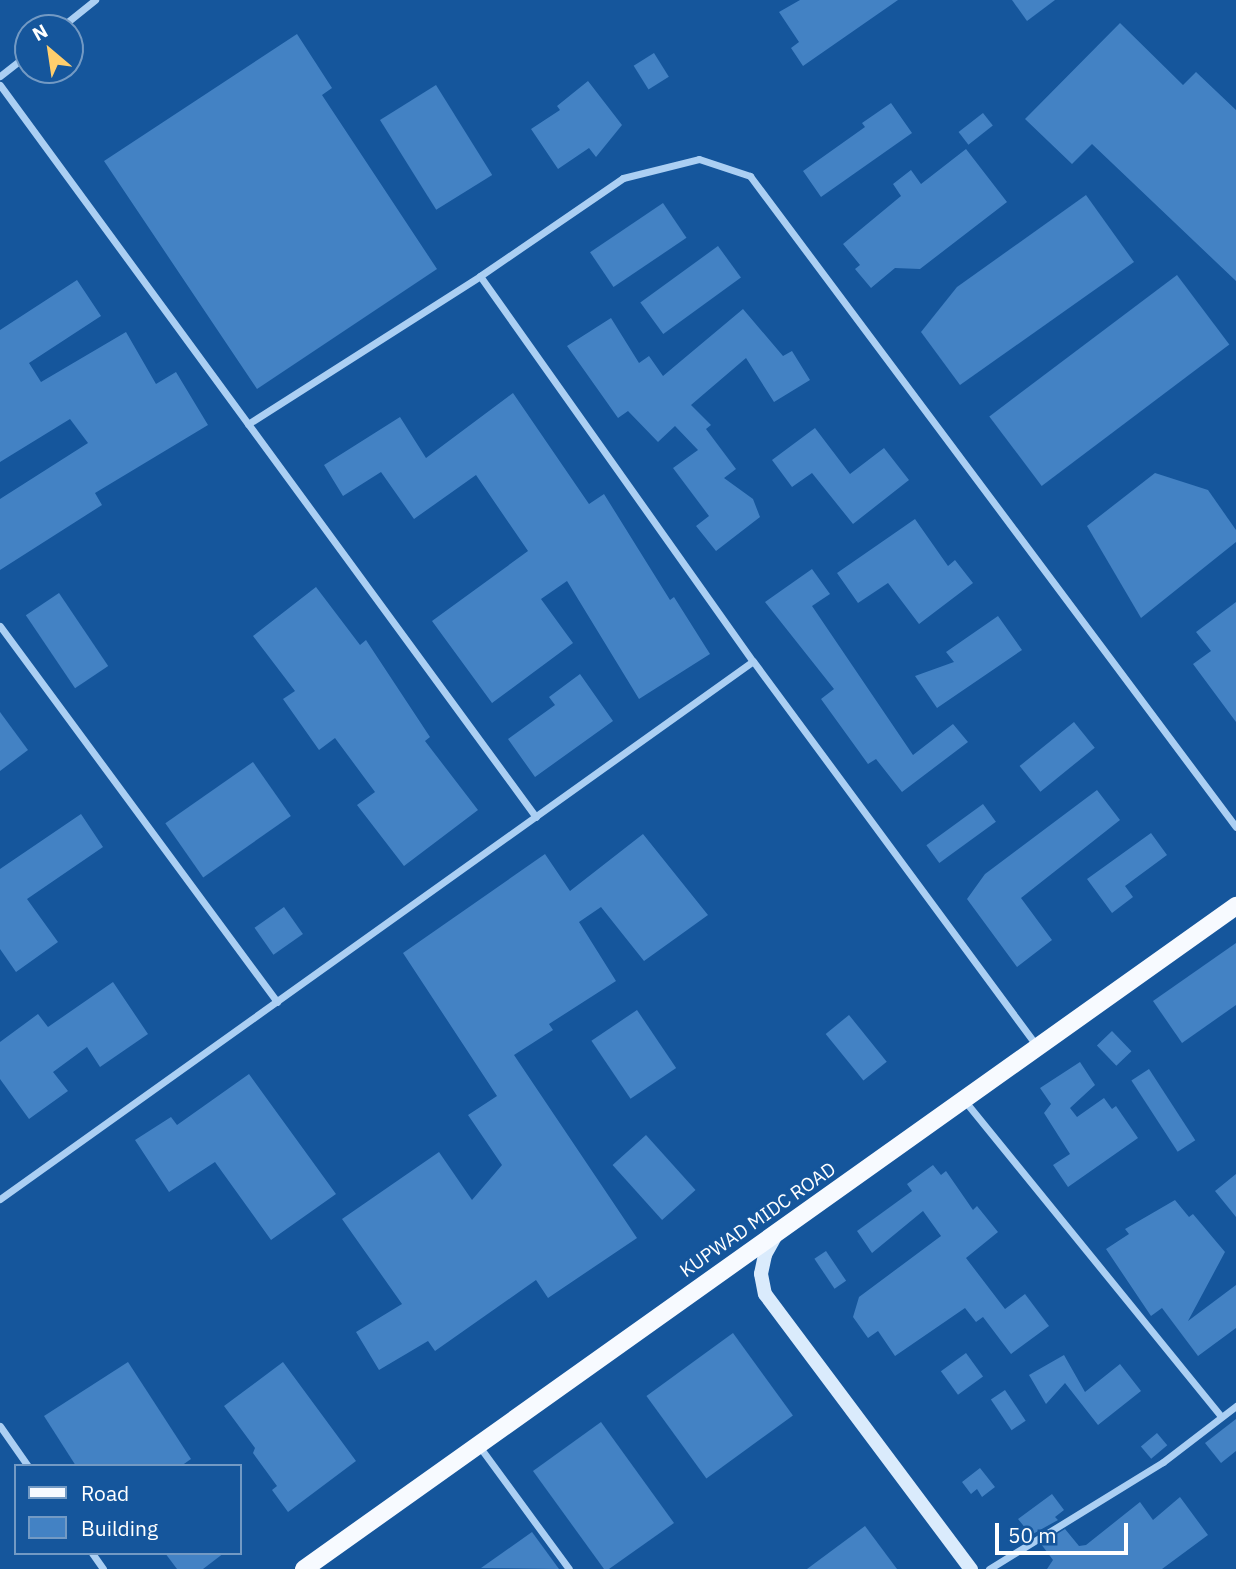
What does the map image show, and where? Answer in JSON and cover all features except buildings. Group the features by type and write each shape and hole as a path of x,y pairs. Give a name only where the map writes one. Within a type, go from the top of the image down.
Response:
{"main road":[{"name":"KUPWAD MIDC ROAD","path":"304,1569 1236,906"},
{"path":"778,1232 765,1255 761,1274 765,1294 971,1569"}],"street":[{"path":"78,14 95,0"},
{"path":"0,76 14,65"},
{"path":"0,85 536,817"},
{"path":"248,424 480,275 623,178 699,159 750,176 1236,827"},
{"path":"480,275 753,661 1038,1047"},
{"path":"0,625 277,1002"},
{"path":"0,1199 753,661"},
{"path":"963,1100 1221,1416"},
{"path":"989,1569 1163,1462 1236,1406"},
{"path":"0,1426 28,1464"},
{"path":"478,1445 569,1569"}]}
